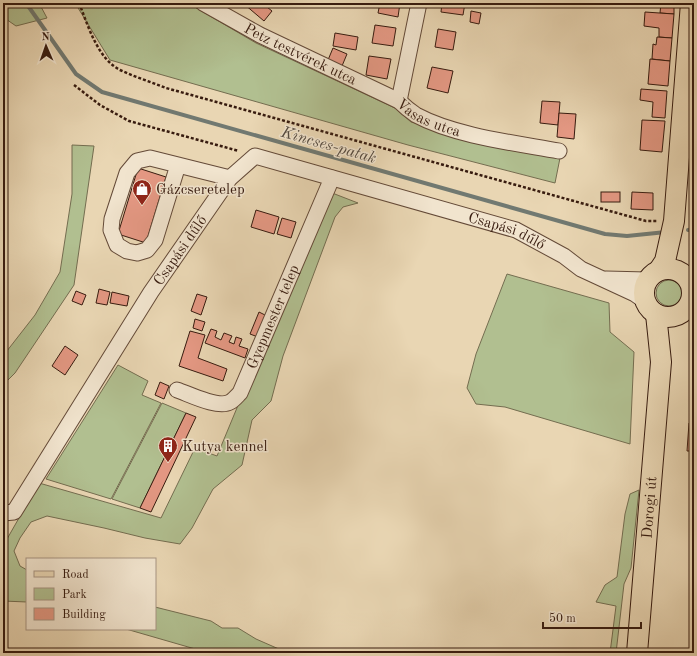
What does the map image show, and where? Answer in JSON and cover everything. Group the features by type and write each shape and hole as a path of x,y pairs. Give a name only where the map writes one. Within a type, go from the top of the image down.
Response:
{"main road":[{"path":"673,246 688,280 692,297 686,310 671,318 663,317 650,308 644,294 644,287 665,261 673,246 690,53 691,3"},
{"path":"653,275 666,268 688,280"},
{"name":"Dorogi út","path":"637,653 661,362 650,308"},
{"name":"Dorogi út","path":"661,362 675,326 686,310"}],"street":[{"name":"Petz testvérek utca","path":"204,3 260,36 399,101"},
{"name":"Vasas utca","path":"419,3 399,101 414,114 438,125 479,136 559,151"},
{"name":"Csapási dűlő","path":"3,513 14,512 151,292 230,178 255,156 516,230 558,253 599,279 635,294 650,308"},
{"path":"178,165 156,240 146,250 137,253 127,251 117,244 111,230 112,219 127,173 137,161 150,158 178,165 230,178"},
{"name":"Gyepmester telep","path":"177,390 222,404 229,403 240,393 332,178"},
{"name":"Csapási dűlő","path":"599,279 653,275"}],"path":[{"path":"79,3 93,39 103,55 119,69 160,85 646,221"},
{"path":"74,85 100,105 130,121 255,156"}],"green space":[{"path":"3,3 39,3 47,18 16,26 3,17"},
{"path":"75,3 188,3 256,43 395,108 411,122 560,158 555,183 408,145 110,60"},
{"path":"72,145 94,146 74,285 15,373 3,385 3,356 35,315 60,272 72,194"},
{"path":"327,191 358,203 343,207 335,217 283,356 271,401 252,420 242,465 213,489 192,528 180,544 145,538 47,516 31,522 20,538 14,551 20,566 26,569 26,602 3,601 3,546 39,483 161,518 195,448 217,456"},
{"path":"507,274 609,303 610,332 634,352 630,444 505,407 476,404 467,388 476,354"},
{"path":"669,280 678,284 682,293 678,302 669,306 660,302 656,293 660,284"},
{"path":"118,365 148,381 142,395 161,403 111,499 46,479"},
{"path":"162,403 186,413 140,508 112,499"},
{"path":"639,490 631,568 624,584 616,653 610,653 616,606 596,602 605,585 617,577 625,514 630,494"},
{"path":"156,607 211,621 222,628 238,628 256,639 288,653 209,653 129,630 156,630"}],"building":[{"path":"262,3 272,11 264,21 244,4"},
{"path":"380,3 400,3 398,17 378,13"},
{"path":"442,3 465,3 463,15 441,12"},
{"path":"468,3 482,3 482,6"},
{"path":"661,3 674,3 674,14 660,13"},
{"path":"471,11 481,13 479,24 470,22"},
{"path":"645,12 674,14 672,38 659,37 659,28 644,26"},
{"path":"375,25 396,28 393,46 372,43"},
{"path":"438,29 456,32 453,50 435,47"},
{"path":"335,33 358,37 356,50 333,46"},
{"path":"657,37 672,38 670,61 652,59 653,44 656,45"},
{"path":"333,48 347,54 342,66 328,60"},
{"path":"369,56 391,59 387,79 366,75"},
{"path":"650,59 670,61 668,86 648,84"},
{"path":"432,67 453,71 448,93 427,88"},
{"path":"641,89 667,91 665,118 652,117 653,102 640,100"},
{"path":"542,101 560,102 558,125 540,123"},
{"path":"559,113 576,114 574,139 557,137"},
{"path":"642,120 665,121 662,152 640,150"},
{"name":"Gázcseretelep","path":"138,168 166,177 146,243 118,234"},
{"path":"601,192 620,192 620,202 601,202"},
{"path":"632,192 653,193 653,210 631,209"},
{"path":"256,210 279,217 274,234 251,227"},
{"path":"282,218 296,222 291,238 277,234"},
{"path":"99,289 110,292 107,305 96,303"},
{"path":"76,291 86,295 82,305 72,301"},
{"path":"112,292 129,296 127,306 110,303"},
{"path":"197,294 207,297 201,315 191,311"},
{"path":"259,312 267,316 258,337 250,334"},
{"path":"195,319 205,322 202,331 193,328"},
{"path":"211,329 217,331 215,337 221,340 224,333 232,336 229,342 234,344 236,337 242,339 239,346 248,349 245,358 205,343"},
{"path":"190,331 205,335 198,358 227,369 223,381 179,366"},
{"path":"65,346 78,355 65,375 52,366"},
{"path":"160,382 169,386 164,399 155,395"},
{"name":"Kutya kennel","path":"186,413 196,417 151,512 140,508"},
{"path":"694,422 694,451 687,451 689,423"}],"waterway":[{"name":"Kincses-patak","path":"26,3 76,74 102,92 605,234 627,236 666,232"},
{"name":"Kincses-patak","path":"688,230 694,229"}],"place":[{"name":"Gázcseretelep","path":"142,206"},
{"name":"Kutya kennel","path":"168,463"}]}
